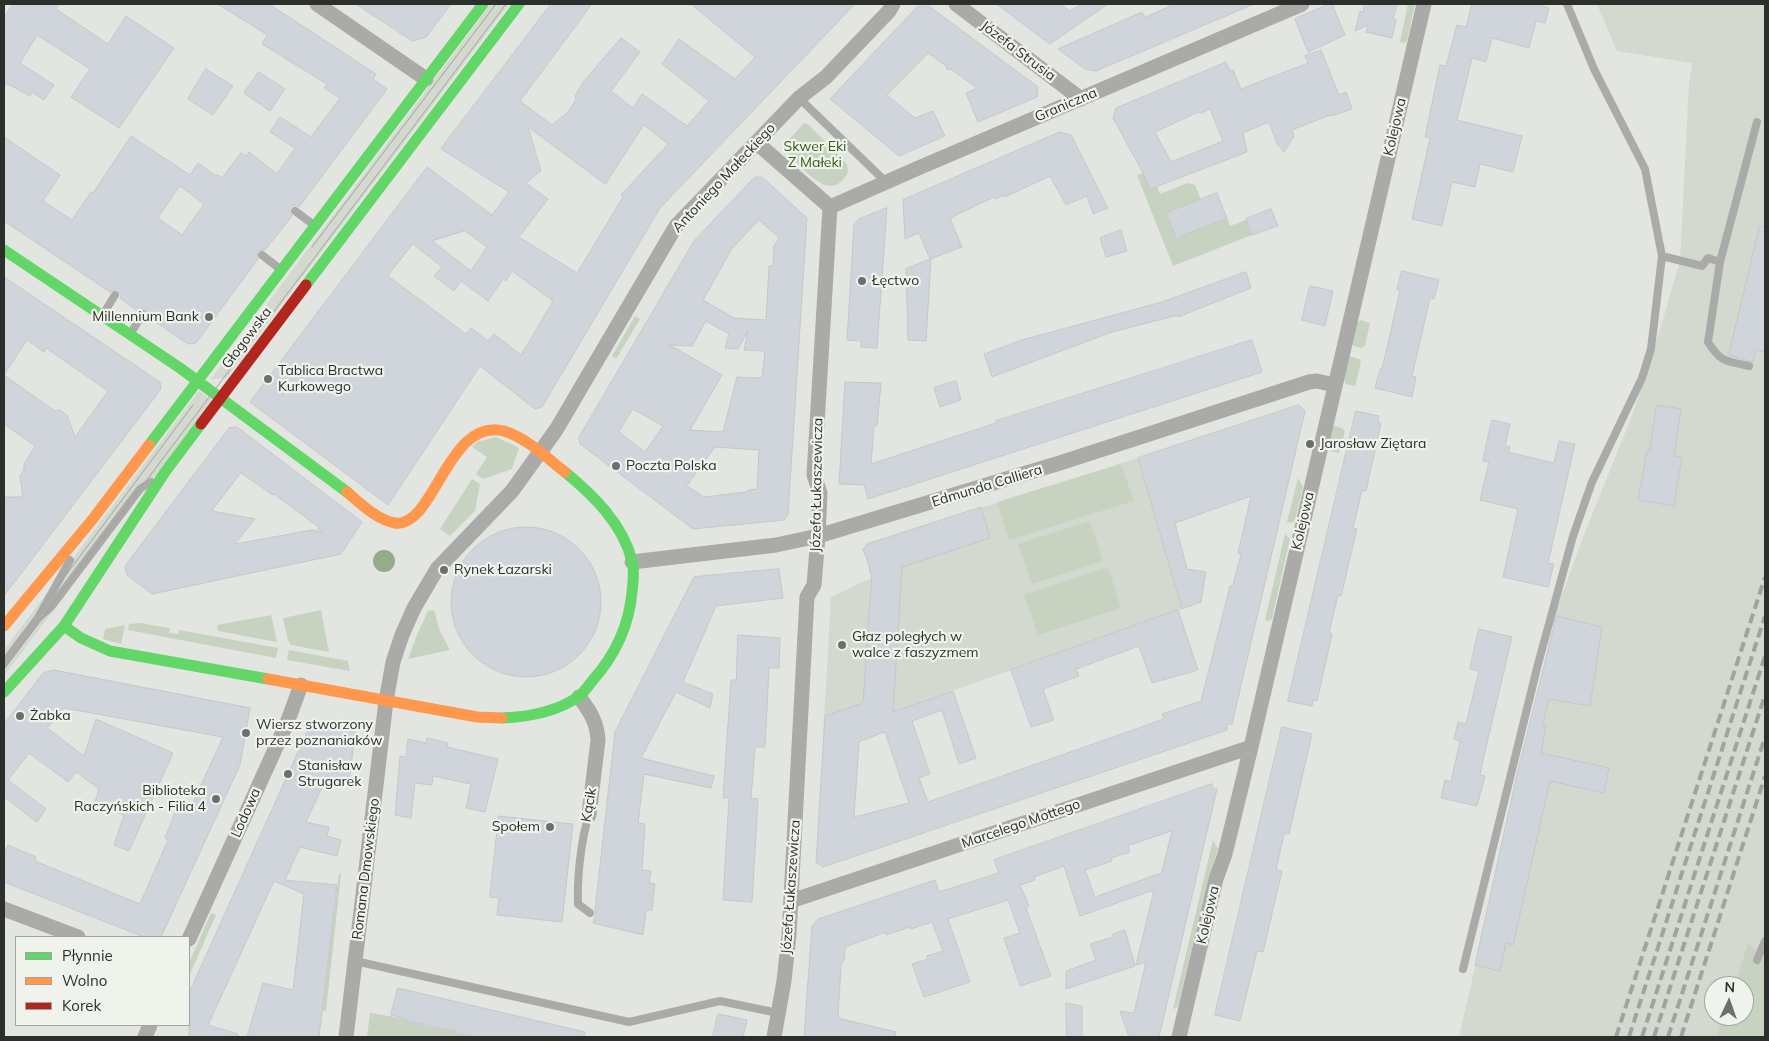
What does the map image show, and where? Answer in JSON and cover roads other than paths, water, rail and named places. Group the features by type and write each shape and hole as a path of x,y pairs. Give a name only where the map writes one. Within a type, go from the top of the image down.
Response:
{"street":[{"path":"317,4 426,79"},
{"name":"Głogowska","path":"4,626 92,520 483,4"},
{"name":"Głogowska","path":"4,692 64,626 165,472 519,4"},
{"name":"Antoniego Małeckiego","path":"540,453 556,430 676,226 799,98 826,77 889,11 893,4"},
{"name":"Józefa Strusia","path":"956,4 1081,99"},
{"name":"Graniczna","path":"830,207 1302,4"},
{"name":"Kolejowa","path":"1179,1037 1216,880 1225,854 1251,747 1424,4"},
{"path":"756,143 830,207"},
{"name":"Józefa Łukaszewicza","path":"774,1037 784,981 791,902 807,597 814,585 818,536 820,493 814,475 830,207"},
{"path":"4,250 197,381 373,512 392,523 406,523 417,514 464,444 479,433 496,430 512,433 580,484 602,505 620,534 632,562 629,612 620,644 599,675 579,697 553,709 511,719 477,718 110,651 80,638 64,626"},
{"name":"Edmunda Calliera","path":"632,562 776,545 818,536 1054,465 1309,382 1334,385"},
{"path":"386,701 393,662 402,634 414,608 428,585 443,563 512,491 540,453"},
{"name":"Lodowa","path":"190,938 287,723 301,685"},
{"name":"Kącik","path":"579,697 591,712 598,728 589,815"},
{"name":"Romana Dmowskiego","path":"346,1037 386,701"},
{"name":"Marcelego Mottego","path":"791,902 1251,747"},
{"path":"4,908 75,936"}],"lane":[{"path":"1463,969 1538,664 1573,536 1592,482 1642,378 1651,349 1662,256 1645,168 1594,69 1567,4"},
{"path":"799,98 886,182"},
{"path":"1749,366 1724,360 1716,355 1708,342 1720,262 1757,122"},
{"path":"295,212 315,226"},
{"path":"262,255 282,270"},
{"path":"1662,256 1702,266 1708,258 1720,262"},
{"path":"102,316 115,295"},
{"path":"130,334 143,314"},
{"path":"38,618 51,607 140,489 165,472"},
{"path":"4,663 38,618 92,520"},
{"name":"Kącik","path":"589,815 585,827 577,889 578,904 590,913"},
{"path":"1757,960 1765,941"},
{"path":"355,961 629,1022 720,1001 778,1013"}],"tram line":[{"path":"312,247 496,4"},
{"path":"4,669 506,4"},
{"path":"36,615 193,405"}],"railway":[{"path":"1616,1037 1765,577"},
{"path":"1629,1037 1765,616"},
{"path":"1642,1037 1765,656"},
{"path":"1654,1037 1765,695"},
{"path":"1668,1037 1765,737"},
{"path":"1681,1037 1765,776"}],"place":[{"name":"Łęctwo","path":"862,281"},
{"name":"Millennium Bank","path":"209,317"},
{"name":"Tablica Bractwa Kurkowego","path":"268,379"},
{"name":"Jarosław Ziętara","path":"1310,444"},
{"name":"Poczta Polska","path":"616,466"},
{"name":"Rynek Łazarski","path":"444,570"},
{"name":"Głaz poległych w walce z faszyzmem","path":"842,645"},
{"name":"Żabka","path":"20,716"},
{"name":"Wiersz stworzony przez poznaniaków","path":"246,733"},
{"name":"Stanisław Strugarek","path":"288,774"},
{"name":"Biblioteka Raczyńskich - Filia 4","path":"216,799"},
{"name":"Społem","path":"550,827"}],"park label":[{"name":"Skwer Eki Z Małeki","path":"815,156"}]}
